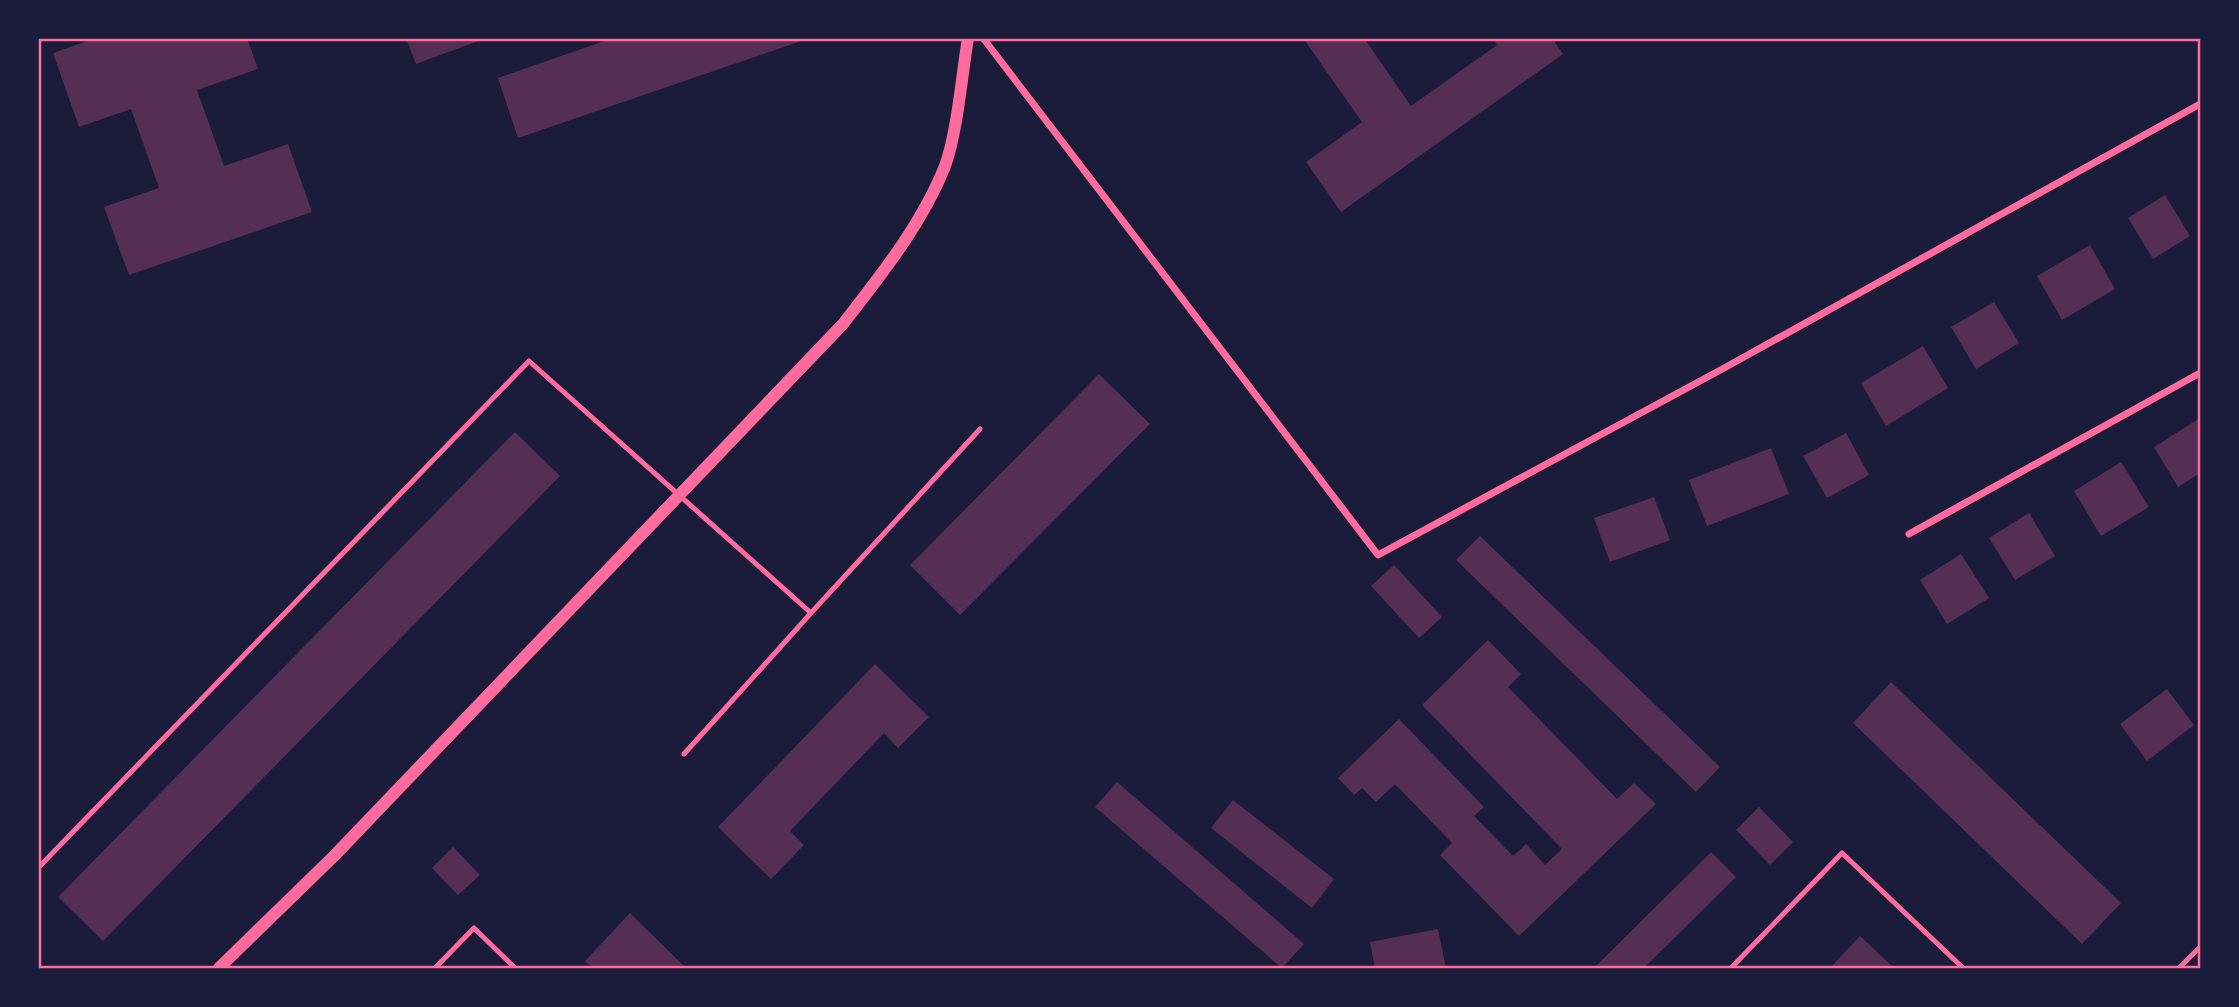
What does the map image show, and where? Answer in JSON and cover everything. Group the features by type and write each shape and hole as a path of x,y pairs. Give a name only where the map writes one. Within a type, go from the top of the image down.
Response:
{"street":[{"path":"219,968 335,855 843,324 887,267 918,220 946,164 968,38"},
{"path":"983,38 1378,555 1726,367 2200,104"},
{"path":"1909,534 2200,373"}],"lane":[{"path":"38,868 529,362 811,613"},
{"path":"684,754 980,429"},
{"path":"1731,968 1842,853 1962,968"},
{"path":"435,968 474,928 515,968"},
{"path":"2179,968 2200,947"}],"building":[{"path":"96,38 247,38 258,69 197,90 224,166 288,144 312,212 129,275 104,207 159,188 131,109 79,127 53,53"},
{"path":"406,38 484,38 484,39 416,64"},
{"path":"613,38 807,39 518,138 498,78"},
{"path":"1303,38 1364,38 1411,106 1497,45 1492,38 1552,38 1563,54 1341,212 1306,162 1362,122"},
{"path":"2165,195 2190,236 2153,259 2128,218"},
{"path":"2090,245 2115,289 2062,320 2037,276"},
{"path":"1994,302 2019,343 1976,369 1951,327"},
{"path":"1923,346 1948,388 1886,426 1861,383"},
{"path":"1099,374 1150,424 960,615 910,565"},
{"path":"2200,418 2200,473 2178,487 2154,447"},
{"path":"515,432 560,476 103,941 58,897"},
{"path":"1846,433 1869,475 1827,498 1803,456"},
{"path":"1771,448 1789,494 1707,526 1689,480"},
{"path":"2121,462 2149,507 2101,536 2074,491"},
{"path":"1654,497 1670,540 1610,562 1594,518"},
{"path":"2029,513 2055,556 2015,580 1989,538"},
{"path":"1480,536 1720,767 1696,792 1456,560"},
{"path":"1961,554 1989,598 1947,624 1920,580"},
{"path":"1394,565 1442,617 1419,638 1371,586"},
{"path":"1488,640 1521,674 1508,687 1617,799 1634,783 1656,804 1519,936 1440,855 1452,843 1395,784 1376,802 1362,788 1354,795 1338,778 1399,719 1484,807 1474,816 1513,856 1526,844 1545,865 1562,849 1422,705"},
{"path":"875,664 929,717 898,748 884,733 790,831 804,845 771,879 718,827"},
{"path":"1891,682 2121,903 2082,944 1853,723"},
{"path":"2167,689 2194,725 2147,761 2120,724"},
{"path":"1117,782 1304,944 1282,968 1095,807"},
{"path":"1233,800 1334,879 1312,908 1211,828"},
{"path":"1759,807 1793,842 1770,865 1736,830"},
{"path":"453,847 480,875 458,895 432,868"},
{"path":"1711,852 1736,877 1644,968 1594,968"},
{"path":"630,913 686,968 593,968 585,961"},
{"path":"1438,929 1446,968 1375,968 1370,942"},
{"path":"1860,936 1894,968 1830,968"}]}
